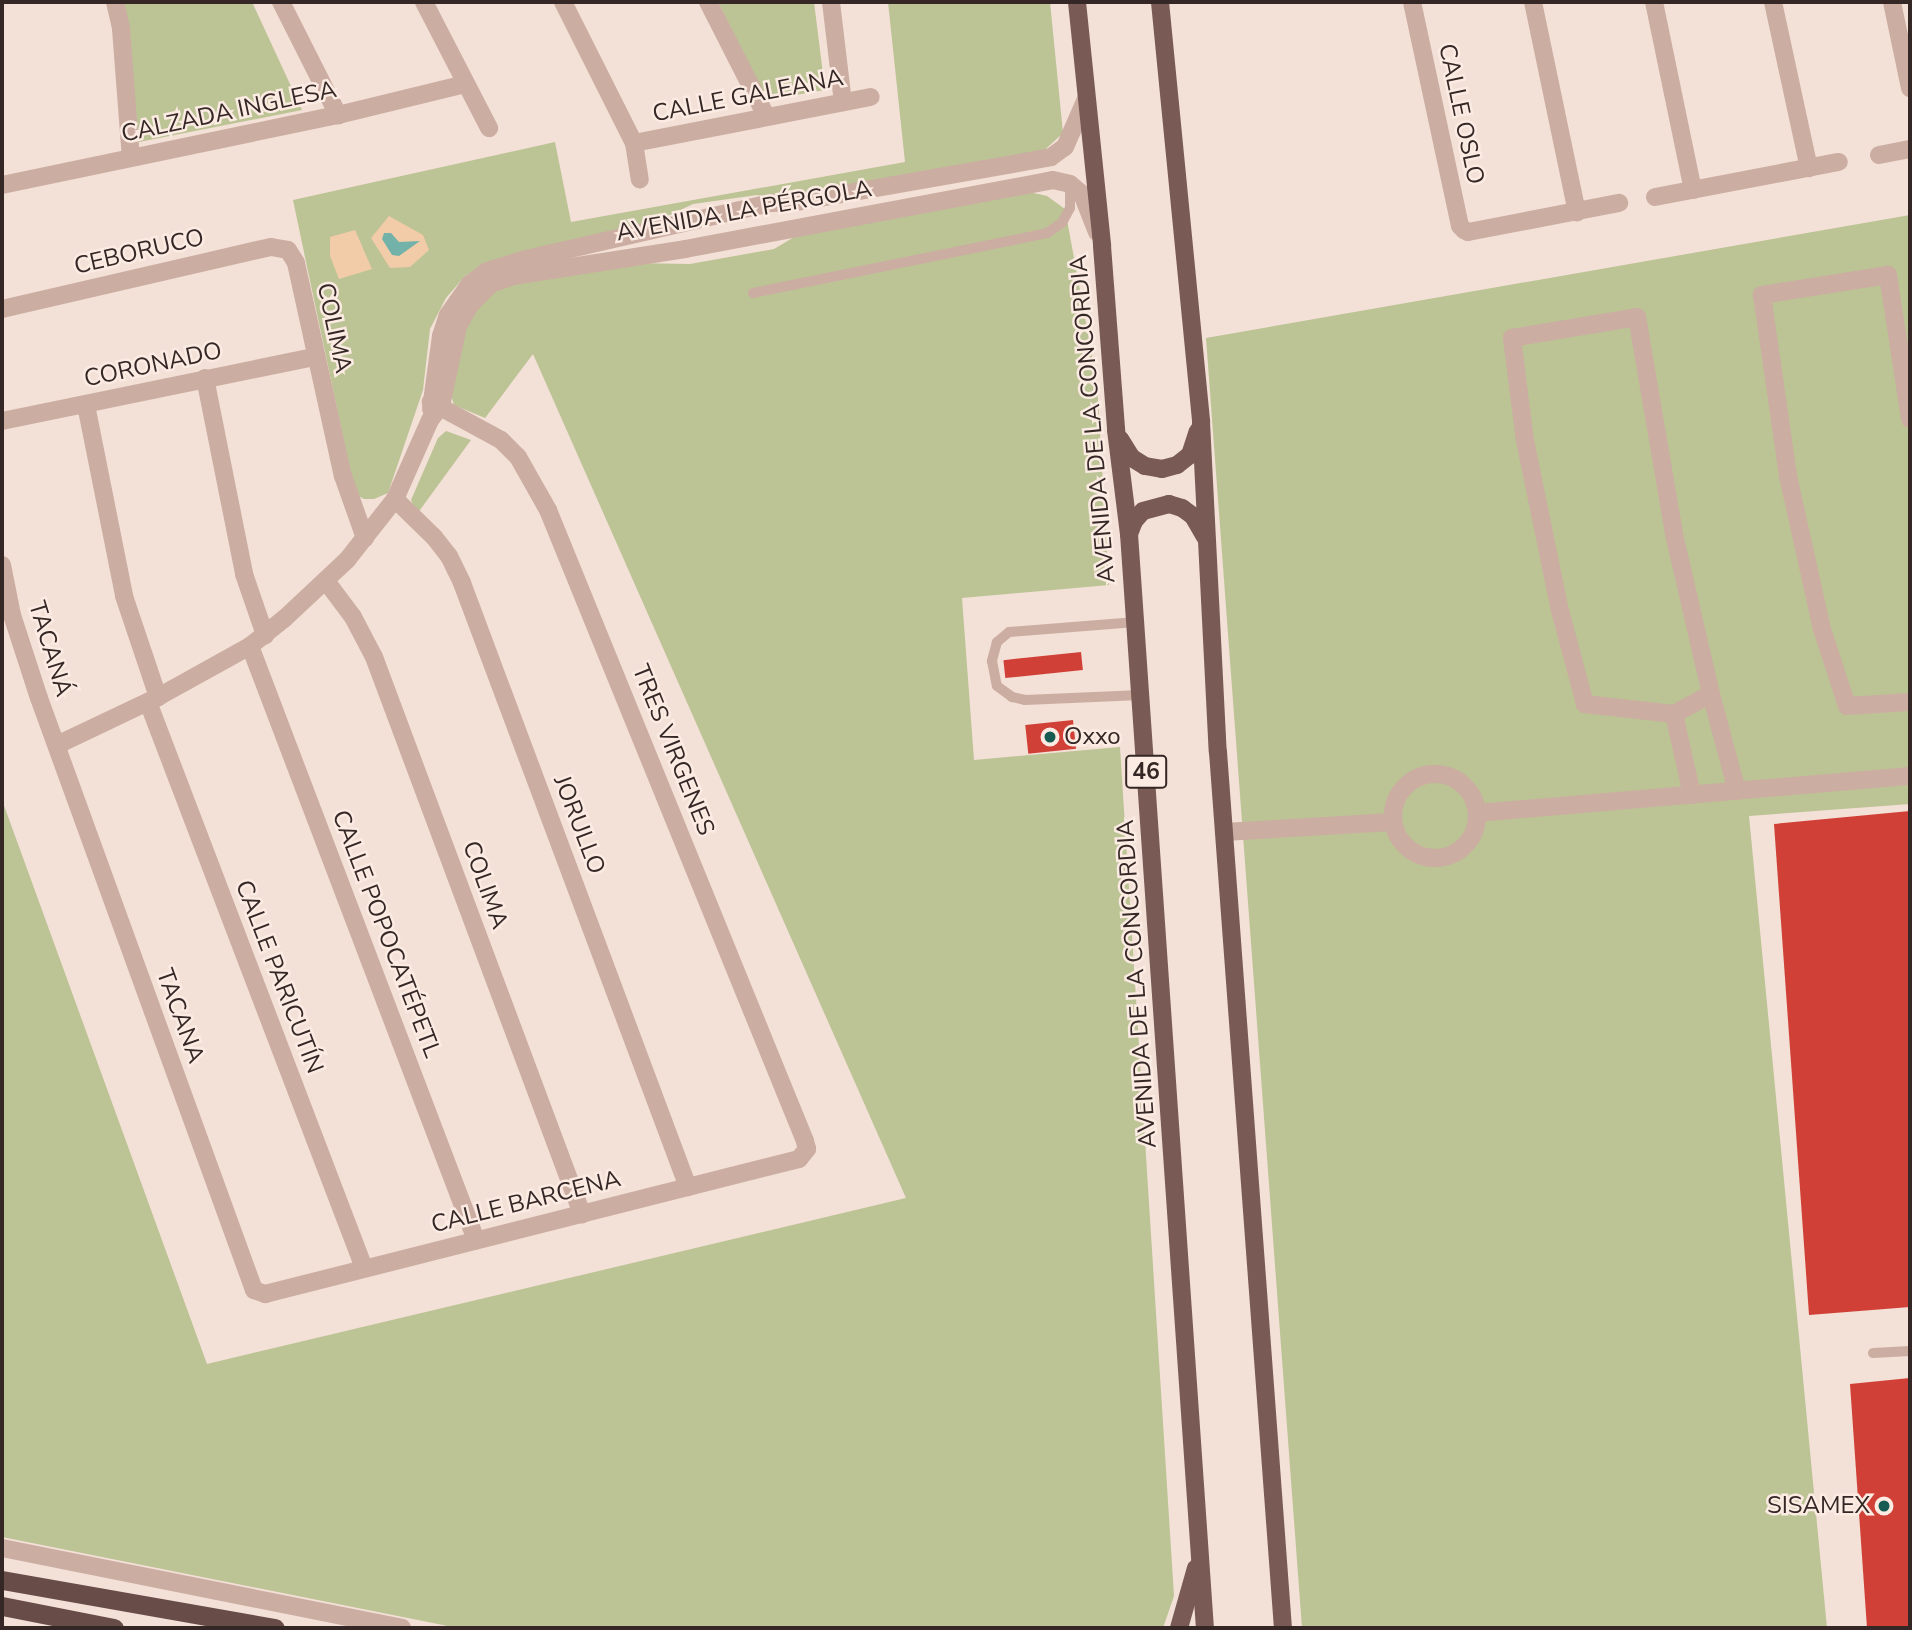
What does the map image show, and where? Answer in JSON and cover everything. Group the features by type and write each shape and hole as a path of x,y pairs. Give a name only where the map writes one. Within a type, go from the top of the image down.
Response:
{"highway":[{"path":"2,1580 275,1628"},
{"path":"2,1606 114,1628"}],"main road":[{"name":"AVENIDA DE LA CONCORDIA","path":"1077,2 1136,622 1205,1628"},
{"path":"1160,2 1201,422 1224,832 1283,1628"},
{"path":"1116,430 1132,458 1146,467 1161,469 1177,465 1190,455 1201,422"},
{"path":"1129,534 1134,521 1143,511 1169,504 1182,508 1193,516 1207,540"},
{"path":"1179,1628 1201,1544"}],"street":[{"path":"115,2 121,29 131,158"},
{"path":"281,2 338,114"},
{"path":"424,2 489,128"},
{"path":"563,2 634,143 640,180"},
{"path":"708,2 766,116"},
{"path":"831,2 843,102"},
{"name":"CALLE OSLO","path":"1412,2 1460,226 1468,232 1577,212"},
{"path":"1533,2 1577,212 1619,203"},
{"path":"1654,2 1693,190"},
{"path":"1773,2 1810,168"},
{"path":"1892,2 1910,88"},
{"name":"CALZADA INGLESA","path":"2,184 338,114 465,84"},
{"name":"CALLE GALEANA","path":"634,143 871,97"},
{"name":"AVENIDA LA PÉRGOLA","path":"434,410 441,336 448,315 470,284 487,271 522,260 770,203 797,202 1051,157 1065,147 1086,99"},
{"path":"1879,155 1910,149"},
{"path":"1655,197 1839,162"},
{"name":"AVENIDA LA PÉRGOLA","path":"434,410 458,326 470,305 490,284 513,276 1054,180 1070,184"},
{"path":"1070,184 1082,194 1102,246"},
{"path":"797,202 800,226"},
{"path":"653,229 658,251"},
{"name":"CEBORUCO","path":"2,309 271,247 288,250"},
{"name":"COLIMA","path":"288,250 296,263 343,476 365,538"},
{"path":"1910,419 1888,275 1762,295 1788,477 1822,629 1847,706 1910,702"},
{"path":"1711,694 1674,714 1585,704 1560,611 1525,440 1512,338 1637,317 1674,534 1711,694 1737,791"},
{"name":"CORONADO","path":"2,421 315,357"},
{"path":"205,378 244,574 265,635"},
{"name":"CALLE PARICUTÍN","path":"86,405 124,596 153,700 364,1268"},
{"path":"57,745 153,700 250,646 326,582 395,499 434,410"},
{"name":"TRES VIRGENES","path":"434,410 501,440 518,457 548,510 805,1141 807,1149 799,1159"},
{"name":"JORULLO","path":"395,499 434,537 449,556 462,583 688,1187"},
{"name":"TACANÁ","path":"2,565 24,655 57,745"},
{"name":"COLIMA","path":"326,582 354,617 374,657 582,1214"},
{"name":"CALLE POPOCATÉPETL","path":"250,646 477,1240"},
{"path":"1674,714 1692,795"},
{"name":"TACANA","path":"57,745 250,1284 259,1293 265,1294"},
{"path":"1430,774 1444,775 1467,788 1477,813 1476,828 1460,851 1446,858 1432,859 1406,848 1392,822 1398,796 1406,785 1430,774"},
{"path":"1477,813 1910,776"},
{"path":"1224,832 1392,822"},
{"name":"CALLE BARCENA","path":"265,1294 799,1159"},
{"path":"2,1548 402,1628"}],"lane":[{"path":"753,293 1047,233 1062,223 1070,208 1070,184"},
{"path":"1136,622 1009,632 997,642 992,662 997,686 1012,697 1025,699 1141,695"},
{"path":"1873,1353 1910,1351"}],"green space":[{"path":"124,2 252,2 302,110 139,142"},
{"path":"718,2 814,2 825,90 766,100"},
{"path":"888,2 1050,2 1063,133 1037,157 786,199 757,195 693,204 636,231 487,263 465,276 446,298 430,329 423,390 388,493 374,499 364,499 355,494 293,200 555,142 571,222 905,162"},
{"path":"1025,191 1047,196 1065,209 1097,383 1109,585 962,598 974,760 1120,747 1174,1596 1163,1628 458,1628 2,1537 2,800 207,1364 906,1198 533,354 485,418 454,405 451,395 464,325 492,292 510,284 632,263 690,264 774,249 806,230"},
{"path":"1910,215 1910,804 1749,816 1827,1628 1302,1628 1206,338"},
{"path":"446,431 471,440 417,514 411,500 438,438"}],"sand":[{"path":"389,216 423,235 429,250 410,267 390,268 371,238"},
{"path":"355,230 372,269 339,279 330,256 330,237"}],"water":[{"path":"384,233 391,233 399,242 420,241 399,256 392,255 382,239"}],"building":[{"name":"Oxxo","path":"1081,652 1083,670 1005,678 1003,660"},
{"name":"Oxxo","path":"1073,720 1076,749 1028,754 1025,725"},
{"path":"1910,811 1910,1307 1809,1315 1774,824"},
{"name":"SISAMEX","path":"1910,1378 1910,1628 1867,1628 1850,1384"}],"place":[{"name":"Oxxo","path":"1050,737"},
{"name":"SISAMEX","path":"1884,1506"}]}
